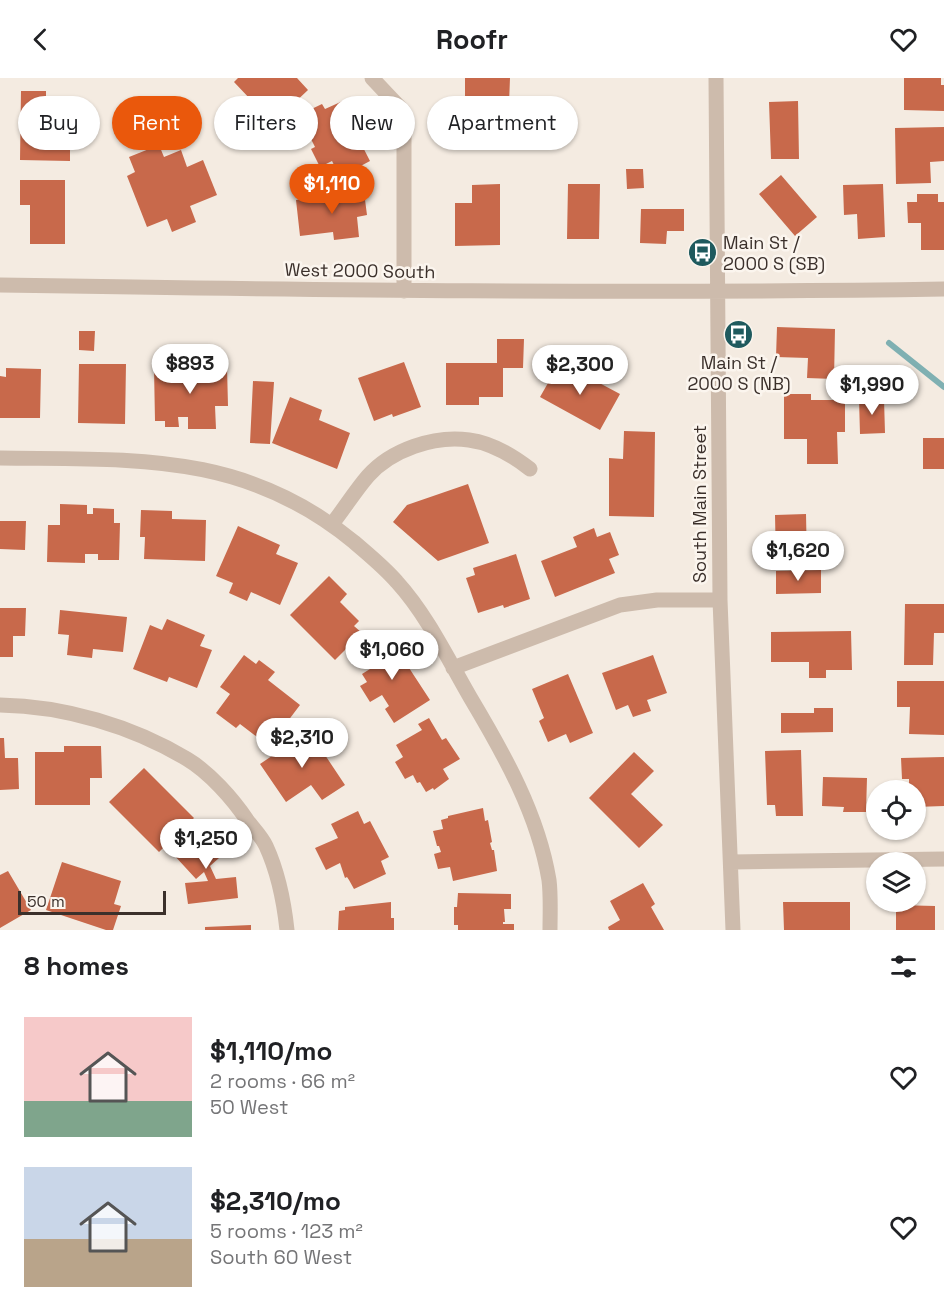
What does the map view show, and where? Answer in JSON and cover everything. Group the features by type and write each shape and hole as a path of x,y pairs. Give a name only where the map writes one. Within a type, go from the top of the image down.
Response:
{"street":[{"path":"372,78 404,112 404,291"},
{"name":"South Main Street","path":"716,78 720,600 733,930"},
{"name":"West 2000 South","path":"0,285 404,291 719,292 944,289"},
{"path":"332,524 369,475 390,458 414,447 440,440 468,440 494,447 513,456 530,469"},
{"path":"0,458 130,460 198,468 225,474 295,502 332,524 376,561 398,583 426,621 500,747 519,787 535,827 549,880 550,930"},
{"path":"453,668 620,605 657,600 720,600"},
{"path":"0,705 23,705 77,714 136,734 188,759 231,797 266,845 284,902 287,930"},
{"path":"732,862 944,859"}],"building":[{"path":"238,78 297,78 308,90 302,96 247,96 234,82"},
{"path":"465,78 510,78 509,96 465,96"},
{"path":"904,78 941,78 941,85 944,85 944,111 904,110"},
{"path":"21,91 46,91 46,96 21,96"},
{"path":"798,101 799,159 771,159 769,102"},
{"path":"322,104 325,109 330,107 330,150 364,150 370,161 340,177 332,161 320,167 312,150 318,150 318,106"},
{"path":"944,127 944,161 930,162 931,183 896,184 895,128"},
{"path":"20,150 70,150 70,161 20,160"},
{"path":"146,150 161,150 164,157 181,150 187,167 203,160 217,195 190,206 196,222 172,232 167,219 147,227 127,176 135,172 129,157"},
{"path":"626,169 643,169 644,188 627,189"},
{"path":"781,175 817,217 795,236 759,194"},
{"path":"20,180 65,180 65,244 30,244 30,205 20,205"},
{"path":"500,184 500,245 455,246 455,203 472,203 472,185"},
{"path":"568,184 600,184 599,239 567,239"},
{"path":"883,184 885,237 858,239 857,214 844,215 843,185"},
{"path":"364,192 367,215 357,217 359,237 334,240 333,232 300,236 296,200"},
{"path":"917,194 938,194 938,202 944,202 944,250 921,250 921,223 908,223 907,202 917,202"},
{"path":"641,209 684,209 684,231 667,231 666,244 640,243"},
{"path":"777,327 835,329 834,379 807,378 808,358 776,357"},
{"path":"79,331 95,331 94,351 79,350"},
{"path":"497,339 524,339 523,368 503,368 503,397 479,397 479,405 446,405 446,363 497,363"},
{"path":"404,362 421,407 374,421 358,378"},
{"path":"560,362 620,394 600,430 540,397"},
{"path":"79,364 126,364 125,424 78,423"},
{"path":"227,367 228,406 215,406 216,429 188,429 188,417 178,417 179,427 165,427 165,421 155,421 154,368"},
{"path":"6,368 41,369 40,418 0,418 0,376 6,377"},
{"path":"253,381 274,382 270,444 250,443"},
{"path":"784,394 811,394 811,400 845,400 845,432 837,432 838,464 807,464 807,439 784,439"},
{"path":"290,397 322,410 319,420 350,433 337,469 272,443"},
{"path":"859,399 884,399 885,433 860,434"},
{"path":"624,431 655,432 654,517 609,516 609,458 623,459"},
{"path":"923,438 944,438 944,469 923,469"},
{"path":"468,484 489,543 438,561 393,522 407,505"},
{"path":"60,504 87,505 87,514 93,514 93,508 114,509 114,523 120,523 119,560 98,560 98,554 85,554 85,563 47,562 48,525 60,525"},
{"path":"141,510 172,511 172,519 206,520 205,561 144,559 145,537 140,537"},
{"path":"806,514 807,563 776,563 775,515"},
{"path":"0,521 26,521 25,550 0,549"},
{"path":"238,526 280,545 276,554 298,563 280,605 251,592 247,601 229,593 233,583 216,576"},
{"path":"594,528 597,537 610,532 619,555 609,559 615,573 555,597 541,561 577,547 573,537"},
{"path":"516,554 530,599 504,608 503,605 478,613 466,578 475,575 473,568"},
{"path":"821,570 821,593 776,594 776,571"},
{"path":"329,576 347,594 340,602 359,621 354,626 362,633 335,660 290,615"},
{"path":"905,604 944,604 944,633 934,633 933,665 904,665"},
{"path":"0,608 26,608 25,636 13,636 13,657 0,657"},
{"path":"60,610 127,617 123,652 93,649 92,658 67,655 69,635 58,634"},
{"path":"167,619 205,635 200,646 212,650 197,688 169,677 167,682 133,669 150,625 162,630"},
{"path":"851,631 852,670 826,670 826,678 809,678 809,662 771,662 771,632"},
{"path":"386,638 393,649 396,648 430,700 394,723 385,709 389,706 382,695 370,702 360,686 367,682 362,674 370,669 361,655"},
{"path":"244,655 256,664 259,660 275,672 268,680 300,705 269,746 240,724 236,728 216,713 230,694 220,687"},
{"path":"653,655 667,693 647,700 651,711 633,717 628,705 616,710 602,673"},
{"path":"568,674 593,733 570,743 566,734 548,742 539,721 544,718 532,689"},
{"path":"897,681 944,681 944,735 909,734 910,707 897,707"},
{"path":"814,708 833,708 833,732 781,733 781,713 814,713"},
{"path":"429,718 442,740 446,738 460,759 443,769 449,779 434,790 433,788 426,792 413,775 405,779 395,762 403,757 396,745 422,730 418,724"},
{"path":"309,731 345,785 322,800 311,785 286,802 260,764"},
{"path":"0,738 4,738 5,758 18,758 19,789 0,790"},
{"path":"64,746 101,746 102,778 90,778 90,805 35,805 35,752 64,752"},
{"path":"801,750 803,816 776,816 775,805 767,805 765,751"},
{"path":"634,752 654,771 631,794 663,825 639,848 589,798"},
{"path":"944,757 944,806 926,807 926,780 902,779 901,758"},
{"path":"144,768 194,818 159,852 109,802"},
{"path":"823,777 867,778 866,812 843,812 844,807 822,806"},
{"path":"483,808 485,821 488,820 492,842 490,843 494,850 497,871 453,881 450,867 438,869 434,854 441,852 433,831 443,829 441,820 448,816"},
{"path":"358,811 364,824 370,821 389,857 381,861 386,874 354,889 347,877 345,878 340,863 326,870 315,848 338,838 331,824"},
{"path":"209,829 228,850 210,866 216,879 236,877 238,898 188,904 185,883 208,881 204,872 196,879 173,854 191,838 195,842"},
{"path":"62,862 121,881 114,904 121,906 113,930 106,930 46,910"},
{"path":"8,871 31,910 0,928 0,875"},
{"path":"643,883 655,904 651,907 664,930 609,930 608,927 620,920 610,901"},
{"path":"458,893 511,894 511,909 504,909 505,922 503,924 514,924 514,930 458,930 458,925 454,925 454,907 457,907"},
{"path":"391,902 394,930 338,930 339,911 345,910 345,907"},
{"path":"783,902 850,902 850,930 784,930"},
{"path":"926,906 935,906 935,930 896,930 896,912 926,912"},
{"path":"251,925 251,930 205,930 205,927"}],"waterway":[{"path":"889,343 944,387"}],"place":[{"name":"Main St / 2000 S (SB)","path":"702,253"},
{"name":"Main St / 2000 S (NB)","path":"739,334"}]}
